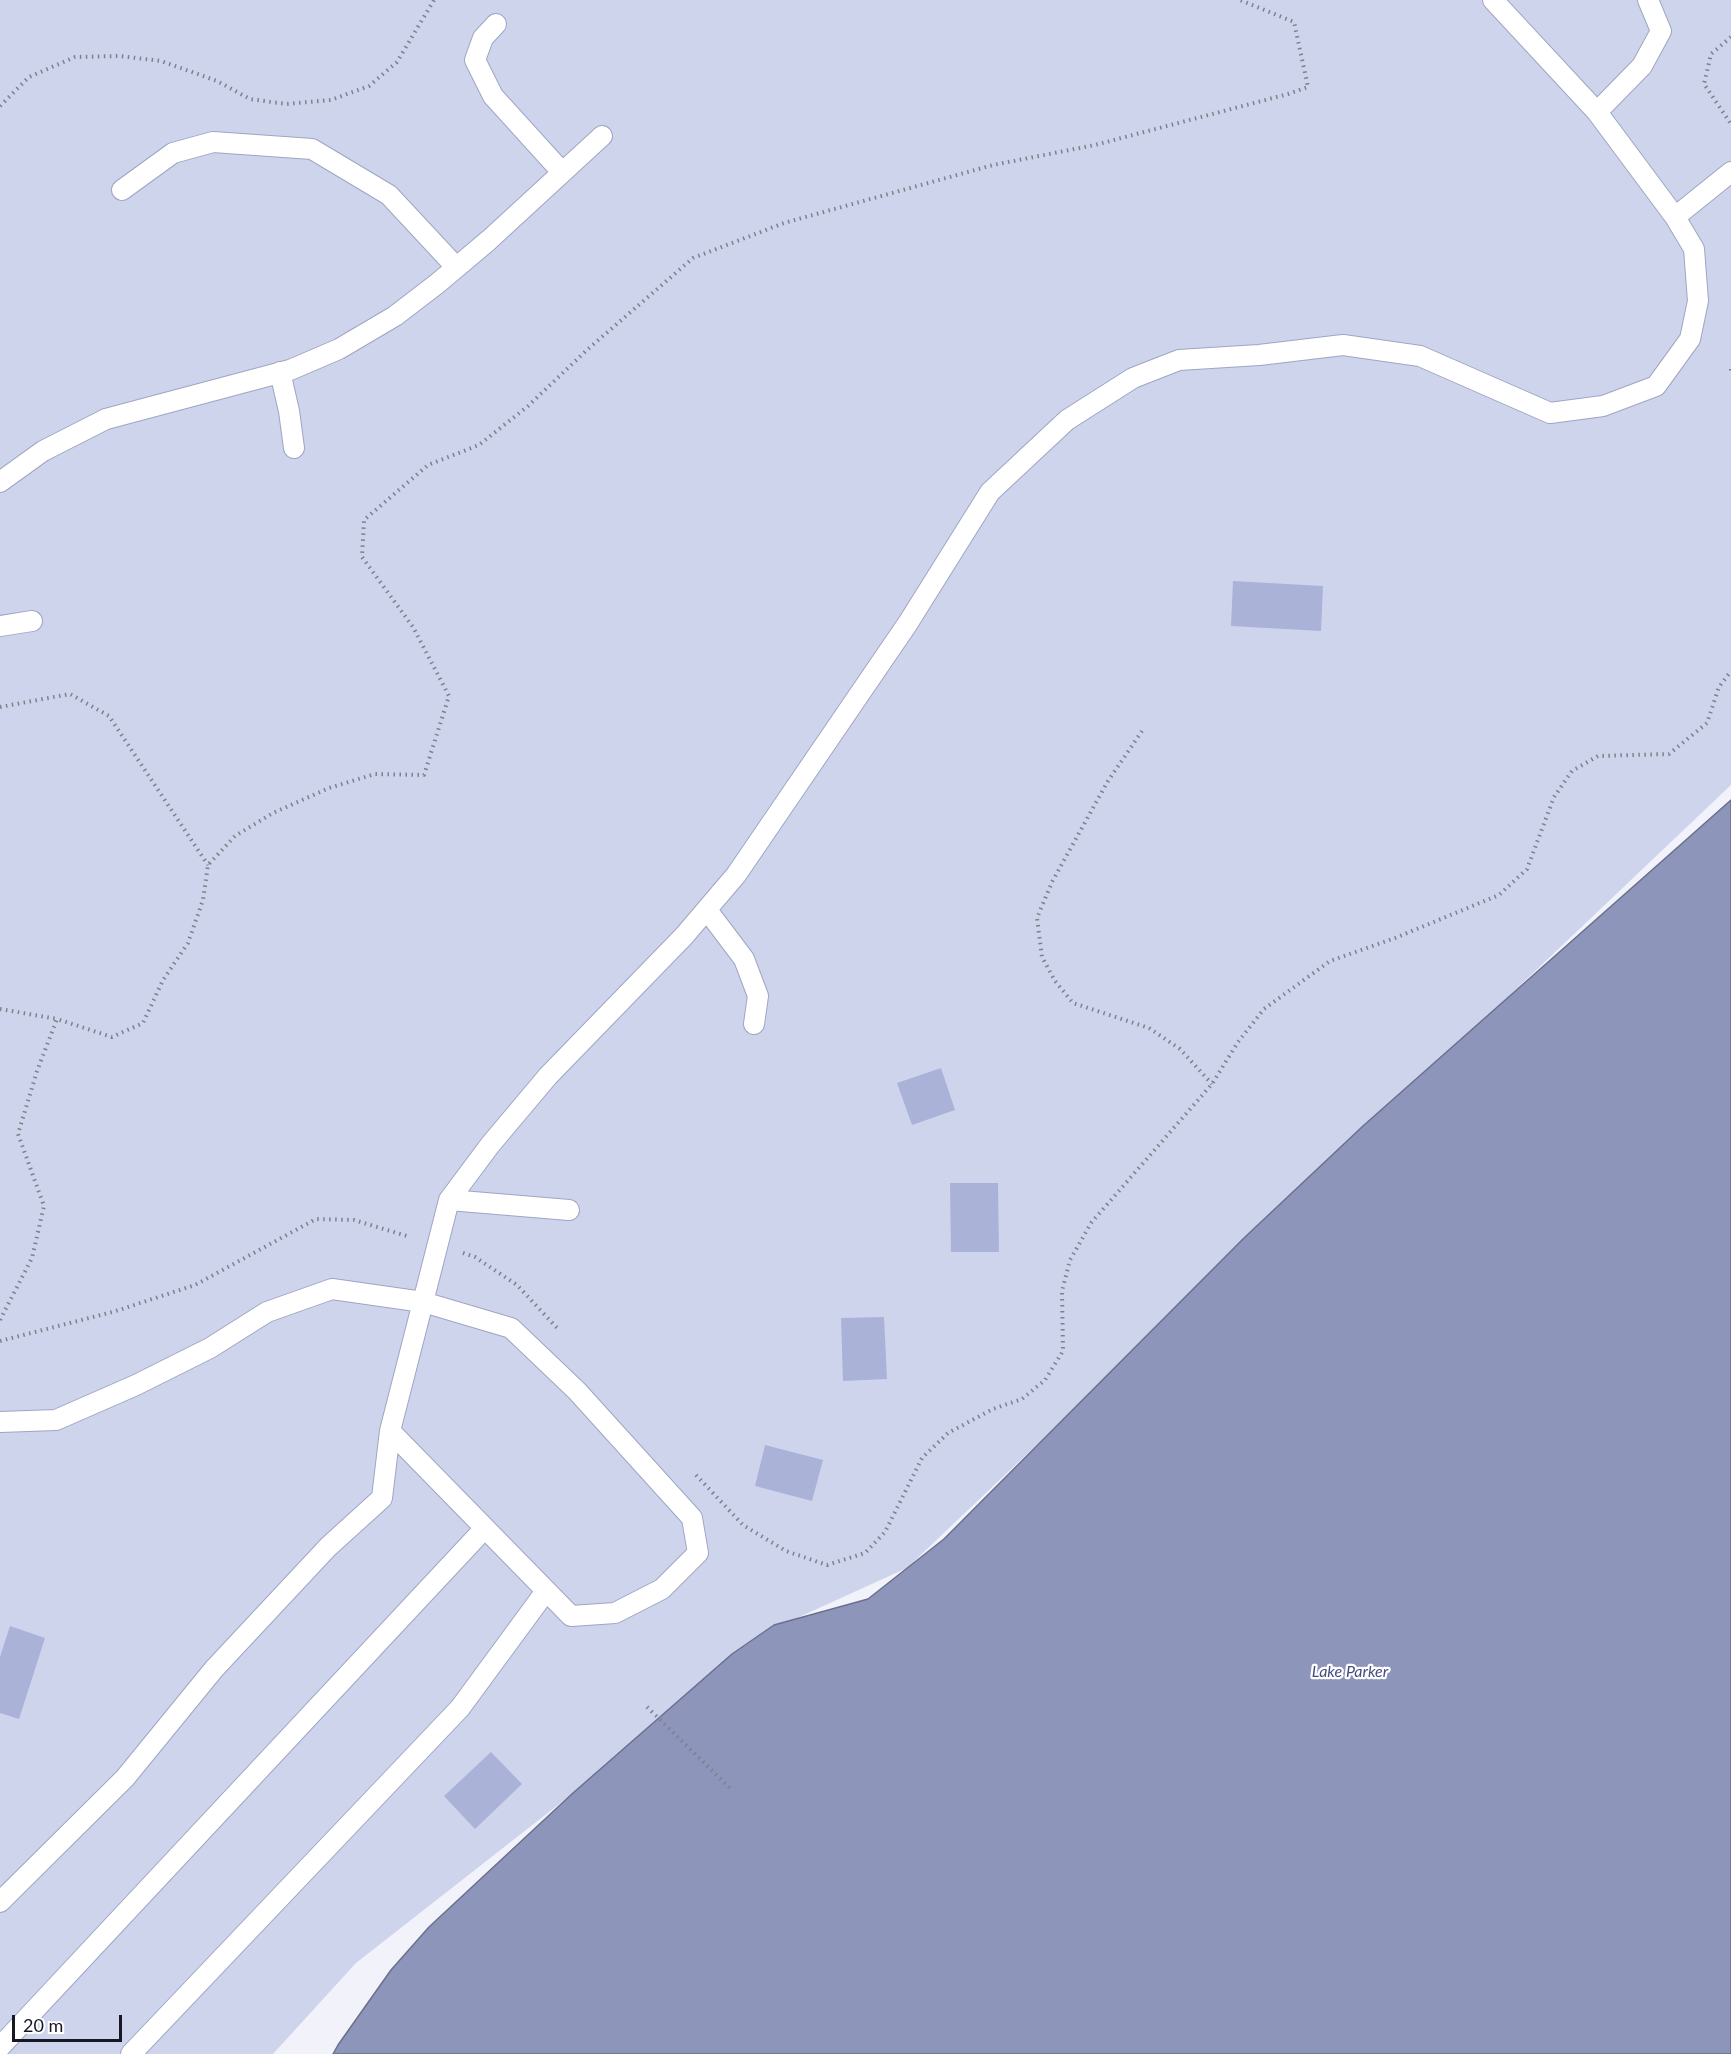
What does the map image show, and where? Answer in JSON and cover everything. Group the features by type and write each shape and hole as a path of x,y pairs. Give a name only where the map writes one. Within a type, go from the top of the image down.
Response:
{"lane":[{"path":"0,1902 125,1778 214,1669 328,1547 382,1498 390,1431 449,1200 490,1145 548,1076 684,936 744,863 883,661 990,492 1067,420 1133,378 1179,360 1259,355 1342,345 1420,356 1550,413 1603,406 1656,386 1690,339 1698,302 1694,249 1675,217 1597,112 1493,0"},
{"path":"1597,112 1642,66 1661,31 1648,0"},
{"path":"496,24 483,38 475,60 493,96 561,171"},
{"path":"0,482 43,451 106,419 280,372 339,349 395,316 456,267 489,240 602,135"},
{"path":"122,190 173,153 213,142 312,149 389,195 456,267"},
{"path":"1675,217 1731,172"},
{"path":"280,372 294,448"},
{"path":"0,626 32,621"},
{"path":"707,909 744,959 759,996 754,1024"},
{"path":"449,1200 569,1210"},
{"path":"0,1422 56,1420 136,1385 210,1348 267,1312 332,1289 423,1302 511,1328 577,1391 692,1518 698,1553 662,1589 615,1613 571,1616 390,1431"},
{"path":"0,2047 485,1528"},
{"path":"131,2054 460,1708 546,1591"}],"path":[{"path":"0,106 29,76 75,57 120,57 161,61 217,81 250,99 286,104 331,100 369,86 397,62 434,0"},
{"path":"0,1009 57,1019 112,1037 143,1023 163,980 188,943 203,900 208,865 235,836 273,813 329,788 375,774 424,775 449,696 413,627 362,556 364,520 428,465 478,445 487,439 528,406 588,349 693,258 784,223 993,165 1095,145 1308,87 1294,22 1240,0"},
{"path":"1731,37 1711,54 1704,84 1731,124"},
{"path":"690,1469 743,1525 786,1551 827,1565 865,1553 885,1532 922,1458 948,1433 993,1409 1022,1399 1045,1380 1063,1352 1062,1291 1070,1260 1091,1223 1212,1084 1238,1042 1264,1009 1330,961 1395,938 1499,895 1527,869 1536,839 1554,797 1572,771 1598,756 1669,754 1707,723 1719,687 1731,671"},
{"path":"0,707 70,694 109,716 208,865"},
{"path":"1142,730 1108,781 1052,882 1037,918 1042,957 1055,981 1073,1003 1149,1028 1180,1049 1212,1084"},
{"path":"0,1320 32,1258 44,1206 18,1134 37,1071 57,1019"},
{"path":"0,1341 116,1311 195,1285 316,1219 354,1220 475,1257 517,1286 564,1335"},
{"path":"647,1707 732,1790"}],"shaded area":[{"path":"0,0 1731,0 1731,785 907,1568 797,1618 356,1963 273,2054 0,2054"}],"water":[{"name":"Lake Parker","path":"1731,800 1731,2054 333,2054 391,1970 429,1927 573,1793 732,1654 774,1625 868,1599 944,1539 1244,1238 1363,1126"}],"building":[{"path":"1233,581 1323,586 1321,631 1231,626"},
{"path":"941,1068 955,1110 912,1125 897,1083"},
{"path":"950,1183 998,1183 999,1252 951,1252"},
{"path":"884,1317 887,1379 843,1381 841,1318"},
{"path":"765,1445 823,1460 812,1501 755,1486"},
{"path":"10,1626 45,1638 19,1719 0,1713 0,1657"},
{"path":"491,1752 522,1784 475,1829 444,1796"}]}
